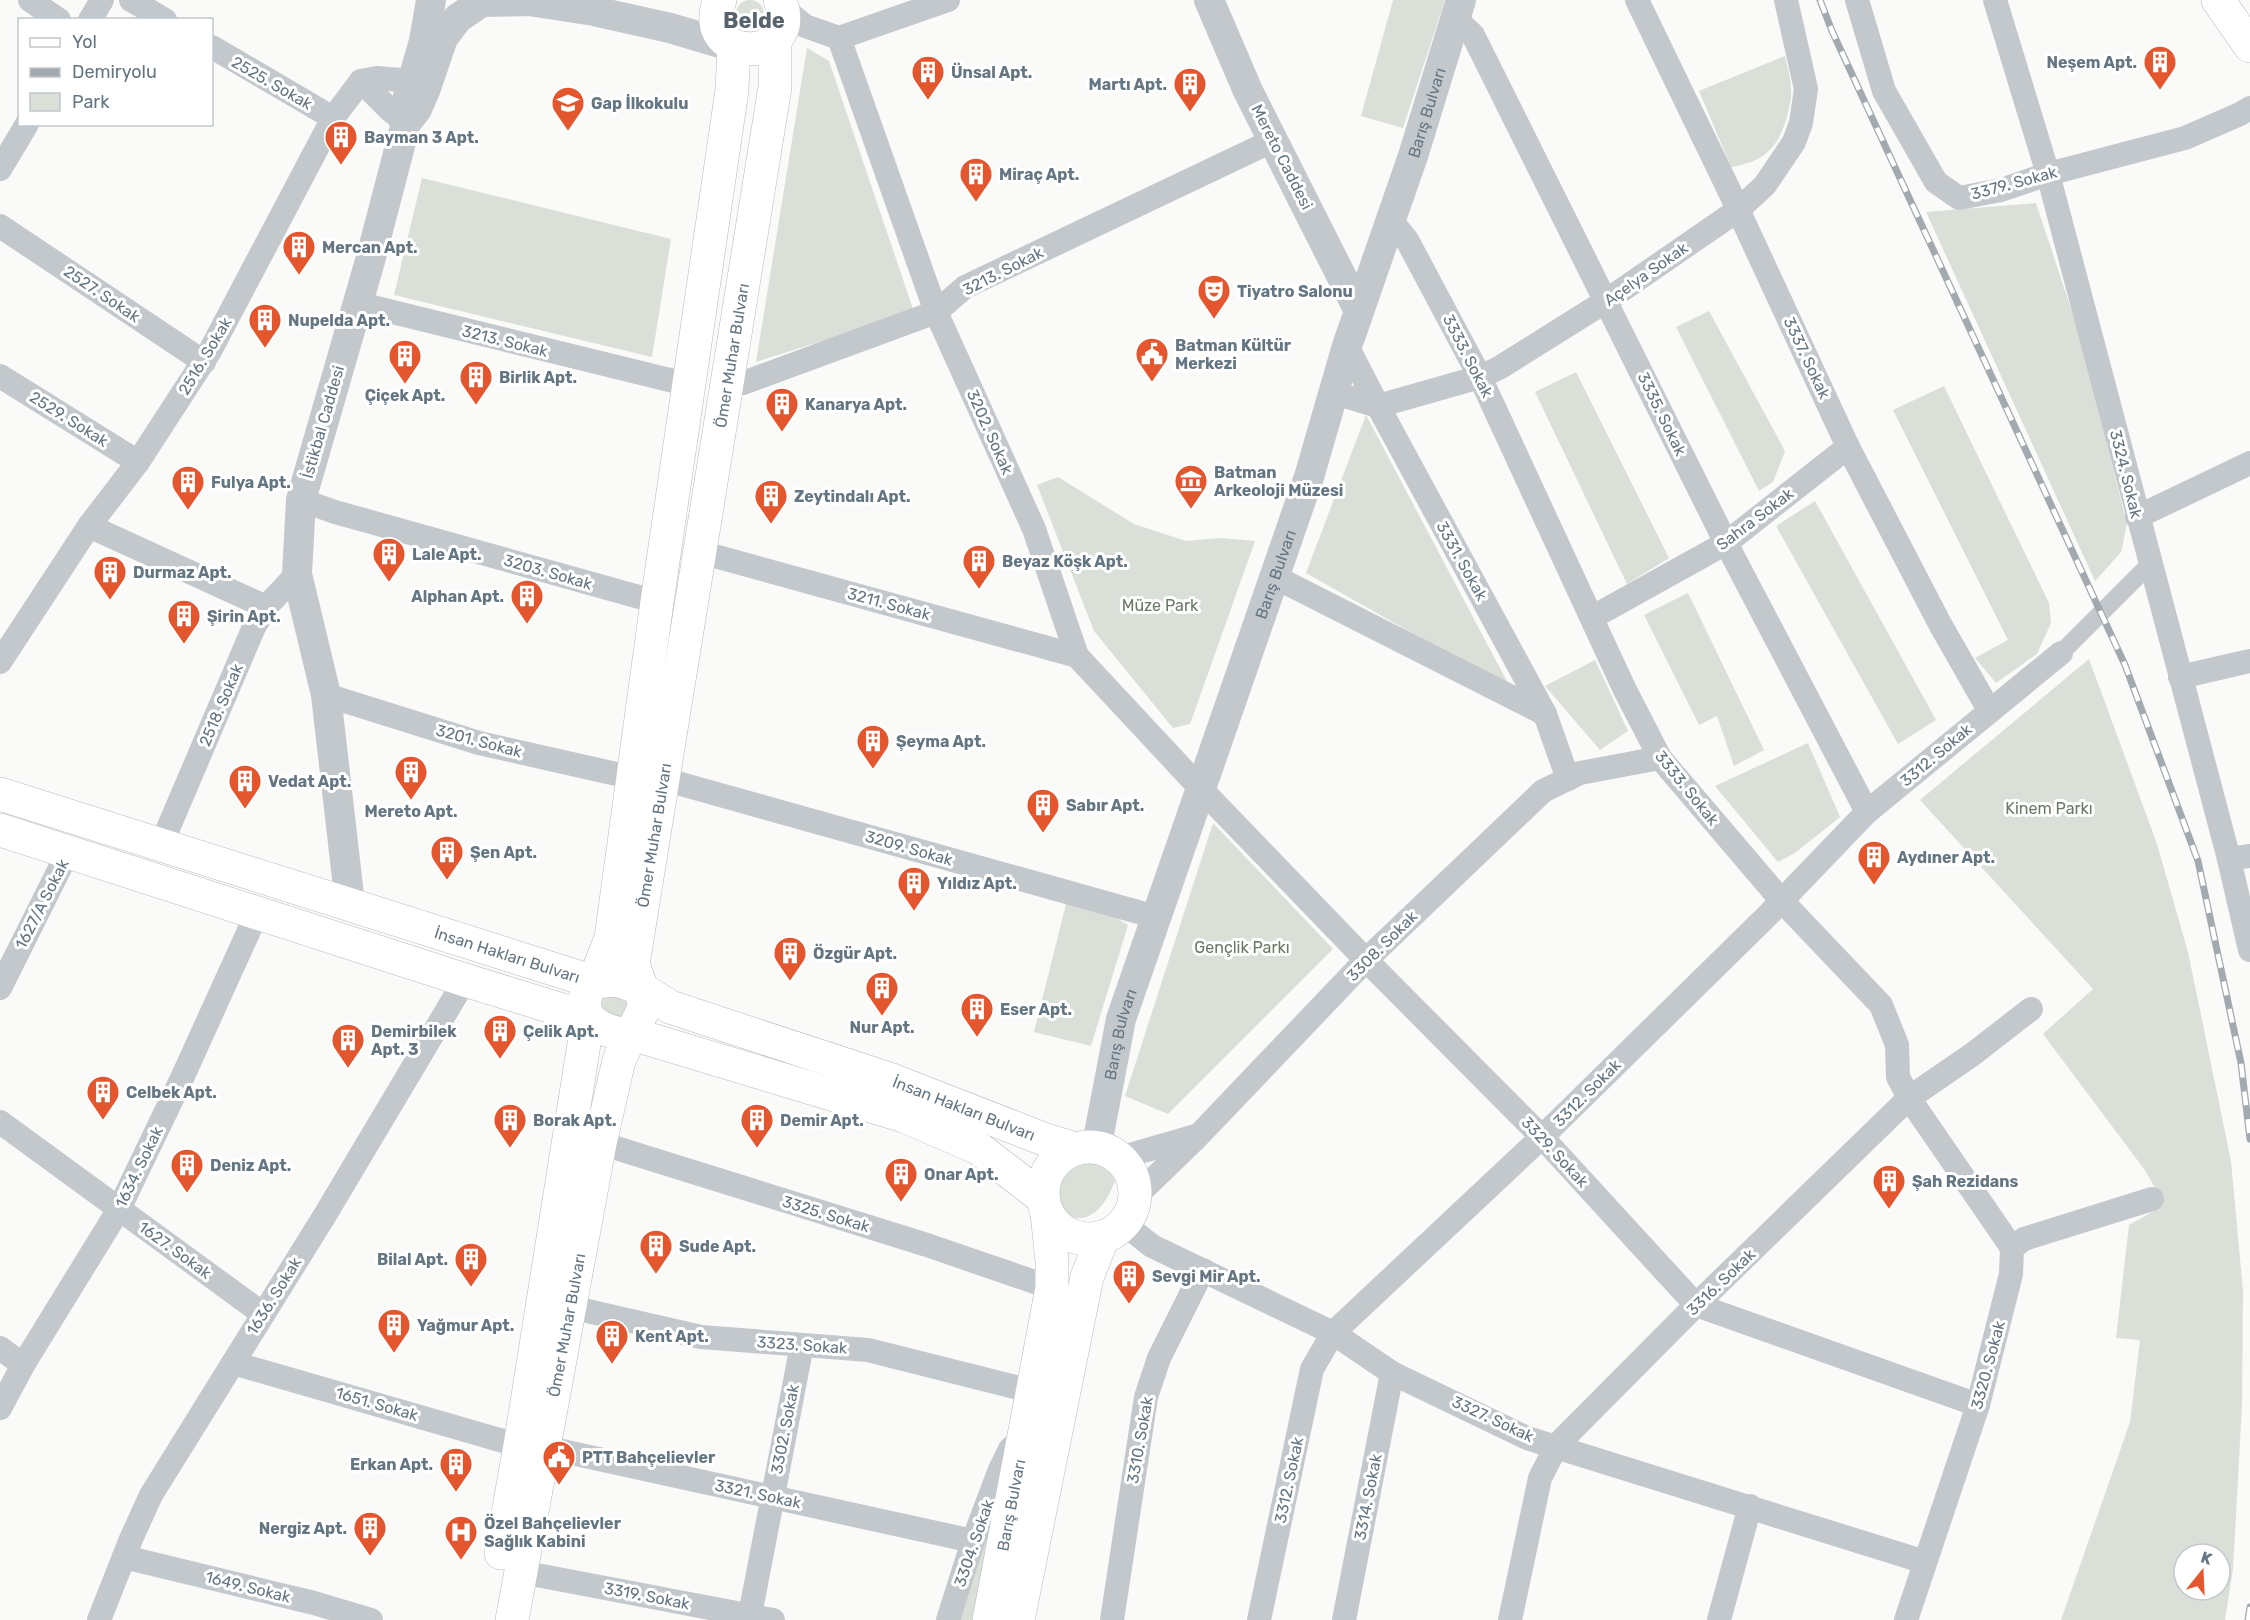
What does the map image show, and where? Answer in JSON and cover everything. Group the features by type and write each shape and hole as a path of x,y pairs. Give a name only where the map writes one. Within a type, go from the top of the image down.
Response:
{"main road":[{"path":"720,0 716,11 719,32 734,46 744,50 766,47 774,40 781,31 784,21 782,5"},
{"path":"2218,0 2250,46"},
{"name":"Ömer Muhar Bulvarı","path":"512,1620 521,1572 532,1447 588,1018 584,1004 587,990 594,982 611,938 700,552 775,87 774,40"},
{"name":"Ömer Muhar Bulvarı","path":"489,1620 570,1307 600,1143 619,1060 644,1008 642,989 633,964 648,779 657,602 732,90 734,46"},
{"name":"İnsan Hakları Bulvarı","path":"0,794 594,982 617,980 642,989 670,1007 892,1080 1046,1140 1096,1151"},
{"name":"İnsan Hakları Bulvarı","path":"0,830 588,1018 599,1028 616,1034 632,1034 904,1116 978,1148 1045,1205"},
{"path":"1096,1151 1128,1169 1134,1183 1121,1220 1090,1240 1065,1233 1054,1224 1045,1205 1044,1182 1051,1167 1062,1156 1096,1151"},
{"name":"Barış Bulvarı","path":"989,1620 1052,1288 1052,1261 1045,1205"},
{"name":"Barış Bulvarı","path":"1018,1620 1089,1268 1121,1220"}],"street":[{"path":"30,0 56,18"},
{"path":"91,18 102,0"},
{"path":"131,0 162,18"},
{"path":"406,123 407,100 424,41 431,0"},
{"path":"447,0 460,5 484,1 529,1 594,11 670,28 734,46"},
{"path":"782,5 805,26 839,38 948,0"},
{"name":"3337. Sokak","path":"1637,0 1848,447 1940,624 1989,710"},
{"name":"Açelya Sokak","path":"1378,406 1480,377 1499,368 1606,301 1738,210 1765,185 1794,142 1801,123 1806,89 1786,0"},
{"name":"3379. Sokak","path":"1857,0 1884,91 1936,182 1959,198 2001,190 2048,174 2185,138 2250,108"},
{"name":"3324. Sokak","path":"1995,0 2048,174 2180,676 2239,858 2250,950"},
{"path":"406,123 417,109 443,38 458,18 484,1"},
{"name":"Mereto Caddesi","path":"1217,7 1248,91 1359,311"},
{"name":"Barış Bulvarı","path":"1096,1151 1121,1019 1310,477 1347,346 1413,156 1458,9"},
{"name":"3335. Sokak","path":"1458,9 1726,543 1867,812"},
{"name":"3202. Sokak","path":"839,38 936,312 1034,529 1077,656 1200,789"},
{"name":"2525. Sokak","path":"213,48 333,117"},
{"path":"361,81 377,78 413,81"},
{"path":"361,81 406,123"},
{"name":"2516. Sokak","path":"0,662 89,526 138,462 204,362 333,117 361,81"},
{"name":"İstikbal Caddesi","path":"350,904 326,695 297,574 301,500 356,303 370,261 406,123"},
{"path":"0,169 26,126"},
{"name":"3213. Sokak","path":"727,384 743,383 936,312 965,287 1274,140"},
{"name":"3333. Sokak","path":"1391,220 1407,240 1480,377 1624,688 1660,758 1782,900 1881,1005 1897,1045 1898,1077 1909,1098 2012,1248"},
{"name":"2527. Sokak","path":"0,226 204,362"},
{"name":"3213. Sokak","path":"356,303 690,385"},
{"name":"3331. Sokak","path":"1347,346 1545,714 1568,778"},
{"name":"2529. Sokak","path":"0,376 138,462"},
{"path":"1335,393 1378,406"},
{"name":"Sahra Sokak","path":"1593,617 1726,543 1848,447"},
{"path":"2137,517 2250,463"},
{"name":"3203. Sokak","path":"301,500 335,512 657,602"},
{"path":"89,526 266,607"},
{"name":"3211. Sokak","path":"700,552 1077,656"},
{"path":"2061,653 2150,564"},
{"name":"2518. Sokak","path":"161,845 254,627 266,607 297,574"},
{"path":"1275,577 1545,714"},
{"name":"3312. Sokak","path":"1259,1620 1312,1369 1333,1334 1542,1137 1782,900 1867,812 2061,653"},
{"path":"2180,676 2250,661"},
{"name":"3201. Sokak","path":"326,695 479,743 648,779"},
{"name":"3308. Sokak","path":"1121,1220 1366,960 1543,791 1580,773 1660,758"},
{"name":"3209. Sokak","path":"648,779 1156,917"},
{"name":"3329. Sokak","path":"1200,789 1542,1137 1696,1305 1978,1405"},
{"name":"1627/A Sokak","path":"0,988 68,852"},
{"name":"1634. Sokak","path":"0,1408 23,1365 119,1209 183,1076 256,913"},
{"name":"1636. Sokak","path":"99,1620 151,1495 325,1215 465,980"},
{"name":"3316. Sokak","path":"1510,1620 1540,1478 1557,1446 1696,1305 1909,1098 2031,1009"},
{"name":"1627. Sokak","path":"0,1122 263,1314"},
{"path":"1096,1151 1199,1135"},
{"name":"3325. Sokak","path":"600,1143 927,1245 1052,1288"},
{"path":"2012,1248 2024,1239 2152,1199"},
{"name":"3327. Sokak","path":"1121,1220 1152,1246 1333,1334 1392,1373 1527,1438 1925,1562"},
{"name":"3320. Sokak","path":"1906,1620 1978,1405 2011,1274 2012,1248"},
{"name":"3310. Sokak","path":"1112,1620 1146,1397 1159,1358 1203,1270"},
{"name":"3323. Sokak","path":"570,1307 701,1337 868,1350 1032,1393"},
{"name":"3302. Sokak","path":"758,1618 772,1497 802,1345"},
{"path":"0,1348 23,1365"},
{"name":"1651. Sokak","path":"233,1363 532,1447"},
{"name":"3314. Sokak","path":"1344,1620 1392,1373"},
{"name":"3304. Sokak","path":"948,1620 973,1541 999,1472 1010,1449 1023,1438"},
{"name":"3321. Sokak","path":"532,1447 973,1541"},
{"path":"1719,1620 1749,1506"},
{"name":"1649. Sokak","path":"124,1557 312,1611 371,1620"},
{"name":"3319. Sokak","path":"521,1572 758,1618"}],"green space":[{"path":"750,0 760,4 764,14 760,24 750,28 740,24 736,14 740,4"},
{"path":"1393,0 1445,0 1403,128 1361,116"},
{"path":"807,48 829,61 914,312 756,362"},
{"path":"1785,56 1791,96 1787,117 1779,137 1768,152 1761,157 1731,167 1699,91"},
{"path":"422,178 671,239 652,357 394,295"},
{"path":"2036,203 2080,336 2127,524 2121,552 2095,581 1926,212"},
{"path":"1709,311 1785,451 1773,482 1759,491 1676,327"},
{"path":"1576,372 1669,558 1627,584 1535,392"},
{"path":"1944,386 2049,603 2051,623 2037,654 1996,683 1975,658 2008,640 1893,410"},
{"path":"1366,415 1511,689 1306,573"},
{"name":"Müze Park","path":"1058,477 1134,524 1186,541 1221,538 1255,541 1190,724 1173,728 1094,631 1037,485"},
{"path":"1815,501 1936,720 1898,744 1776,526"},
{"path":"1688,593 1764,750 1734,766 1717,716 1699,725 1644,615"},
{"name":"Kinem Parkı","path":"2089,659 2157,844 2188,952 2231,1161 2243,1291 2242,1405 2232,1575 2232,1542 2172,1542 2172,1602 2228,1602 2225,1620 2061,1620 2130,1422 2140,1340 2116,1338 2129,1225 2159,1208 2157,1191 2144,1169 2043,1034 2093,989 1920,800"},
{"path":"1595,660 1628,731 1600,750 1545,686"},
{"path":"1808,743 1840,817 1795,853 1778,862 1715,786"},
{"name":"Gençlik Parkı","path":"1213,823 1333,949 1168,1114 1125,1096"},
{"path":"1066,904 1113,916 1128,925 1091,1046 1034,1032"},
{"path":"626,993 633,1013 610,1022 600,1005 605,995"},
{"path":"1073,1158 1099,1161 1112,1173 1115,1181 1102,1205 1088,1216 1075,1218 1063,1212 1056,1200 1054,1186 1059,1171"},
{"path":"993,1510 972,1620 957,1620"}],"railway":[{"path":"1820,0 1832,31 2125,665 2198,861 2241,1063 2250,1139"},
{"path":"2248,1620 2250,1607"}],"place":[{"name":"Neşem Apt.","path":"2160,91"},
{"name":"Ünsal Apt.","path":"928,101"},
{"name":"Martı Apt.","path":"1190,113"},
{"name":"Gap İlkokulu","path":"568,132"},
{"name":"Bayman 3 Apt.","path":"341,166"},
{"name":"Miraç Apt.","path":"976,203"},
{"name":"Mercan Apt.","path":"299,276"},
{"name":"Tiyatro Salonu","path":"1214,320"},
{"name":"Nupelda Apt.","path":"265,349"},
{"name":"Batman Kültür Merkezi","path":"1152,383"},
{"name":"Çiçek Apt.","path":"405,385"},
{"name":"Birlik Apt.","path":"476,406"},
{"name":"Kanarya Apt.","path":"782,433"},
{"name":"Batman Arkeoloji Müzesi","path":"1191,510"},
{"name":"Fulya Apt.","path":"188,511"},
{"name":"Zeytindalı Apt.","path":"771,525"},
{"name":"Lale Apt.","path":"389,583"},
{"name":"Beyaz Köşk Apt.","path":"979,590"},
{"name":"Durmaz Apt.","path":"110,601"},
{"name":"Alphan Apt.","path":"527,625"},
{"name":"Şirin Apt.","path":"184,645"},
{"name":"Şeyma Apt.","path":"873,770"},
{"name":"Mereto Apt.","path":"411,801"},
{"name":"Vedat Apt.","path":"245,810"},
{"name":"Sabır Apt.","path":"1043,834"},
{"name":"Şen Apt.","path":"447,881"},
{"name":"Aydıner Apt.","path":"1874,886"},
{"name":"Yıldız Apt.","path":"914,912"},
{"name":"Özgür Apt.","path":"790,982"},
{"name":"Nur Apt.","path":"882,1017"},
{"name":"Eser Apt.","path":"977,1038"},
{"name":"Çelik Apt.","path":"500,1060"},
{"name":"Demirbilek Apt. 3","path":"348,1069"},
{"name":"Celbek Apt.","path":"103,1121"},
{"name":"Borak Apt.","path":"510,1149"},
{"name":"Demir Apt.","path":"757,1149"},
{"name":"Deniz Apt.","path":"187,1194"},
{"name":"Onar Apt.","path":"901,1203"},
{"name":"Şah Rezidans","path":"1889,1210"},
{"name":"Sude Apt.","path":"656,1275"},
{"name":"Bilal Apt.","path":"471,1288"},
{"name":"Sevgi Mir Apt.","path":"1129,1305"},
{"name":"Yağmur Apt.","path":"394,1354"},
{"name":"Kent Apt.","path":"612,1365"},
{"name":"PTT Bahçelievler","path":"559,1486"},
{"name":"Erkan Apt.","path":"456,1493"},
{"name":"Nergiz Apt.","path":"370,1557"},
{"name":"Özel Bahçelievler Sağlık Kabini","path":"461,1561"}],"district":[{"name":"Belde","path":"754,20"}]}
